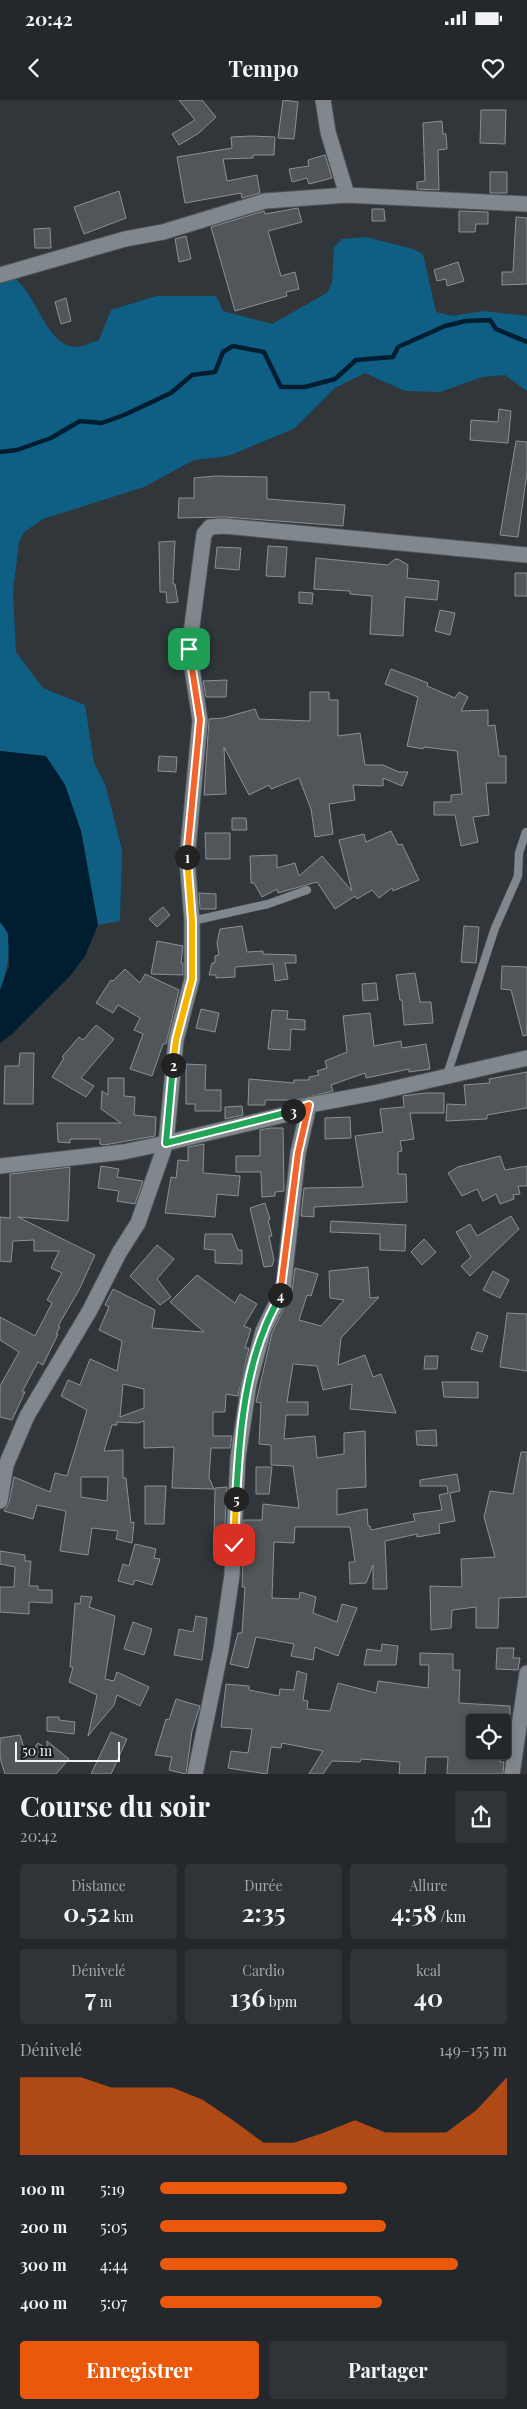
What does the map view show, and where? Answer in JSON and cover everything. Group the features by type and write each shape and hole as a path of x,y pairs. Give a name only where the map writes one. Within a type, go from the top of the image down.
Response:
{"street":[{"path":"323,100 328,132 347,195"},
{"path":"0,275 125,239 163,232 265,201 347,195 527,204"},
{"path":"0,1500 6,1465 27,1416 90,1310 119,1252 138,1223 166,1143 176,1040 192,979 192,921 187,859 200,720 189,649 204,534 210,527 224,526 527,555"},
{"path":"0,1166 122,1152 166,1143 282,1115 309,1105 374,1093 527,1058"},
{"path":"195,1774 222,1650 232,1574 238,1457 249,1384 263,1331 282,1290 298,1153 309,1105"},
{"path":"512,1774 527,1673"}],"lane":[{"path":"447,1075 492,936 518,876 519,853 526,832"},
{"path":"192,921 268,904 307,890"}],"shaded area":[{"path":"366,237 413,249 423,254 436,312 453,316 483,311 527,316 527,391 505,375 482,377 440,392 405,391 365,373 335,388 295,428 228,456 194,460 144,487 43,519 24,532 19,542 13,592 16,652 43,688 85,705 94,763 105,784 122,850 120,921 98,925 81,831 65,785 46,756 0,751 0,283 14,278 29,295 49,329 57,338 66,344 76,347 99,340 111,310 156,296 216,296 223,311 272,324 327,293 332,283 334,247 342,239"},
{"path":"0,751 46,756 65,785 81,831 98,925 85,956 70,976 11,1035 0,1043 0,990 9,966 8,933 0,922"},
{"path":"0,922 8,936 9,955 0,990"}],"building":[{"path":"179,100 202,100 216,117 199,133 179,145 172,134 195,120"},
{"path":"283,100 298,102 294,139 278,138"},
{"path":"481,110 506,110 505,144 480,143"},
{"path":"442,121 443,134 446,134 447,149 438,150 439,190 417,189 417,182 425,181 423,123"},
{"path":"231,137 275,137 274,155 253,155 253,158 223,159 227,181 257,175 260,193 242,198 241,193 185,203 177,157 232,148"},
{"path":"325,155 332,178 309,184 307,178 292,182 289,169 309,166 308,160"},
{"path":"490,172 507,172 507,193 490,193"},
{"path":"119,191 126,218 84,234 74,207"},
{"path":"298,208 302,222 268,231 281,276 295,272 299,289 286,292 287,296 235,311 211,227 264,211 265,214"},
{"path":"372,209 384,209 385,221 372,221"},
{"path":"459,211 488,212 488,224 476,224 475,232 459,232"},
{"path":"516,217 527,218 527,284 502,285 502,272 513,272"},
{"path":"50,228 51,248 35,248 34,229"},
{"path":"186,236 191,259 179,262 175,239"},
{"path":"458,262 464,281 447,286 446,279 437,281 434,270"},
{"path":"66,298 71,321 61,324 55,302"},
{"path":"499,409 511,411 508,443 470,440 471,420 498,422"},
{"path":"516,441 527,442 527,473 518,537 500,535"},
{"path":"216,476 267,477 267,499 345,505 343,526 225,517 178,518 179,498 194,498 194,478"},
{"path":"175,541 173,584 175,584 178,602 167,603 166,592 160,592 159,542"},
{"path":"268,546 287,547 285,577 266,576"},
{"path":"217,547 241,548 239,570 215,568"},
{"path":"316,558 388,565 395,559 398,559 408,565 407,578 439,581 437,600 405,597 403,636 370,634 372,596 350,594 350,591 314,589"},
{"path":"515,573 527,573 527,596 515,596"},
{"path":"299,592 313,593 312,604 299,603"},
{"path":"440,610 455,613 450,635 435,631"},
{"path":"391,669 428,683 427,686 455,698 459,692 468,697 461,711 488,710 488,726 495,725 499,756 506,756 506,783 486,783 489,815 473,817 478,842 461,846 455,815 434,815 434,802 451,802 451,795 462,794 457,751 407,746 418,697 385,684"},
{"path":"227,680 226,697 206,697 203,681"},
{"path":"310,692 329,692 329,700 338,700 338,736 360,733 365,765 383,765 399,772 408,772 402,786 383,778 383,786 353,785 355,800 329,804 333,834 315,837 311,809 299,778 271,789 269,785 249,795 224,747 226,794 204,795 209,719 223,718 255,709 259,719 310,721"},
{"path":"159,756 177,757 176,772 158,771"},
{"path":"232,818 246,818 247,830 232,830"},
{"path":"391,831 398,845 402,844 419,880 393,891 392,888 379,898 372,890 357,899 355,896 335,909 317,882 278,893 277,889 262,897 254,883 251,883 250,856 277,855 277,868 295,863 299,876 322,856 352,891 339,840 364,834 366,842"},
{"path":"205,833 230,833 230,859 206,859"},
{"path":"199,893 216,894 216,909 200,909"},
{"path":"163,907 170,915 157,927 149,919"},
{"path":"242,926 247,952 263,951 263,954 296,955 296,963 285,963 288,979 275,981 273,964 235,967 235,977 216,978 216,975 209,975 212,963 215,963 215,956 219,955 217,943 220,929"},
{"path":"464,926 479,927 476,963 461,962"},
{"path":"157,941 183,946 181,963 183,963 183,975 151,974"},
{"path":"502,966 527,967 527,1035 523,1036 511,990 501,989"},
{"path":"125,969 140,983 145,974 179,990 166,1044 163,1044 152,1076 130,1069 143,1034 134,1030 140,1018 118,1005 113,1013 96,1003 111,980 113,981"},
{"path":"415,973 420,1002 431,1002 433,1023 404,1025 402,1000 400,1000 396,975"},
{"path":"376,983 378,1000 363,1001 362,984"},
{"path":"201,1009 219,1013 215,1032 196,1028"},
{"path":"272,1010 288,1011 287,1019 305,1020 305,1030 291,1029 290,1050 268,1049"},
{"path":"370,1013 374,1046 401,1041 402,1048 426,1044 430,1069 409,1072 409,1069 366,1078 365,1073 331,1085 333,1091 296,1100 265,1100 265,1105 248,1105 249,1079 294,1083 294,1080 309,1080 309,1077 319,1075 317,1071 327,1068 325,1061 347,1052 343,1016"},
{"path":"96,1025 114,1039 81,1078 94,1086 86,1097 52,1077 64,1058 62,1057 79,1037 83,1040"},
{"path":"20,1053 34,1053 33,1104 4,1104 5,1066 19,1066"},
{"path":"186,1064 206,1065 205,1090 221,1090 221,1111 195,1111 195,1104 186,1104"},
{"path":"527,1072 527,1108 487,1115 487,1119 446,1121 447,1104 466,1105 464,1085 490,1083 489,1079"},
{"path":"108,1078 124,1078 124,1096 135,1097 134,1115 156,1117 155,1136 104,1145 100,1144 100,1139 70,1139 70,1143 58,1142 57,1123 121,1123 101,1109 102,1091 108,1095"},
{"path":"444,1093 444,1113 410,1113 414,1139 400,1141 402,1151 398,1152 398,1174 406,1174 407,1202 314,1207 314,1217 301,1216 304,1188 363,1187 355,1136 383,1132 380,1109 404,1107 403,1096"},
{"path":"242,1106 243,1115 225,1119 225,1107"},
{"path":"350,1117 351,1138 325,1139 325,1118"},
{"path":"283,1128 284,1191 275,1192 275,1196 262,1197 261,1172 236,1172 236,1156 260,1156 260,1130"},
{"path":"204,1144 203,1173 240,1176 238,1196 217,1194 215,1217 165,1213 171,1177 176,1178 178,1160 188,1161 188,1147"},
{"path":"500,1156 505,1170 527,1166 527,1186 518,1186 520,1194 513,1195 514,1199 500,1204 496,1194 483,1201 477,1189 462,1196 448,1173 458,1167"},
{"path":"101,1166 119,1169 117,1177 143,1181 135,1204 117,1201 119,1191 98,1188"},
{"path":"70,1167 68,1221 18,1217 95,1255 79,1290 58,1326 60,1327 56,1334 58,1334 43,1365 38,1362 22,1392 25,1392 12,1420 0,1417 0,1386 19,1352 0,1340 0,1317 35,1336 52,1303 47,1300 62,1273 51,1268 59,1251 34,1251 34,1240 13,1241 11,1262 0,1261 0,1217 10,1218 10,1174"},
{"path":"265,1203 270,1219 268,1220 272,1236 269,1236 274,1260 272,1266 264,1267 250,1208"},
{"path":"511,1216 519,1229 470,1276 461,1266 471,1257 456,1232 470,1224 477,1236"},
{"path":"331,1221 406,1225 405,1251 380,1250 380,1234 330,1232"},
{"path":"205,1234 232,1234 238,1250 242,1250 242,1264 215,1263 215,1250 204,1249"},
{"path":"424,1239 436,1252 422,1265 411,1252"},
{"path":"157,1245 174,1259 157,1279 171,1297 160,1305 130,1276"},
{"path":"368,1267 370,1298 379,1297 341,1338 338,1365 365,1355 373,1377 381,1374 396,1413 350,1409 352,1384 323,1390 317,1366 293,1364 287,1402 308,1402 308,1415 286,1415 284,1439 315,1436 317,1458 344,1454 344,1433 365,1431 366,1487 337,1489 337,1515 367,1509 368,1526 370,1526 371,1530 415,1521 413,1514 442,1510 439,1495 448,1493 447,1486 420,1486 420,1480 457,1474 460,1491 450,1493 455,1521 439,1524 440,1533 417,1537 417,1534 385,1541 387,1589 373,1589 373,1565 366,1583 350,1584 349,1562 355,1562 350,1527 295,1527 294,1543 274,1542 272,1598 299,1599 300,1592 316,1597 313,1613 337,1622 342,1604 357,1608 338,1656 315,1647 313,1660 291,1656 294,1644 256,1637 248,1668 230,1664 238,1633 242,1633 245,1587 242,1587 244,1520 262,1520 263,1504 299,1508 293,1466 271,1465 271,1445 259,1444 261,1403 256,1402 272,1333 292,1291 295,1268 318,1274 311,1296 307,1295 299,1320 321,1326 344,1300 330,1298 329,1271"},
{"path":"493,1271 509,1280 500,1298 483,1290"},
{"path":"197,1275 235,1303 240,1294 257,1304 244,1326 251,1329 245,1348 249,1348 238,1396 226,1394 225,1412 213,1412 213,1436 232,1436 230,1448 211,1448 209,1478 214,1489 172,1488 174,1447 144,1448 144,1421 138,1423 117,1422 117,1425 112,1425 104,1451 123,1450 123,1478 126,1478 131,1523 134,1522 132,1543 116,1539 118,1531 92,1528 88,1555 60,1551 66,1511 37,1505 33,1519 4,1511 9,1503 14,1477 50,1492 55,1473 67,1476 87,1410 61,1396 68,1380 80,1385 90,1359 117,1371 122,1341 99,1330 109,1307 105,1305 113,1289 155,1310 152,1328 204,1332 170,1302","holes":["123,1384 144,1389 144,1408 120,1417","81,1477 108,1477 107,1501 81,1497"]},
{"path":"507,1313 527,1314 527,1371 500,1367"},
{"path":"477,1332 488,1336 482,1352 471,1349"},
{"path":"425,1356 438,1356 437,1369 424,1369"},
{"path":"442,1382 478,1382 478,1398 444,1397"},
{"path":"436,1430 437,1446 417,1445 416,1431"},
{"path":"521,1452 527,1452 527,1597 499,1598 498,1628 476,1628 476,1607 452,1610 451,1628 431,1630 430,1586 462,1587 461,1559 495,1557 484,1517 490,1491 513,1494"},
{"path":"256,1467 272,1467 269,1494 256,1494"},
{"path":"145,1486 166,1486 164,1524 145,1524"},
{"path":"227,1487 224,1540 214,1540 215,1488"},
{"path":"135,1544 156,1549 154,1558 160,1559 152,1585 135,1580 133,1585 118,1581 123,1564 129,1566"},
{"path":"0,1551 25,1555 25,1561 31,1561 29,1586 38,1586 38,1590 52,1590 52,1603 29,1602 29,1614 0,1612 0,1587 14,1587 15,1567 0,1564"},
{"path":"81,1596 92,1597 89,1607 115,1616 105,1679 114,1681 117,1672 149,1687 140,1706 117,1695 114,1705 88,1736 97,1695 69,1682 73,1667 70,1667 75,1603 80,1604"},
{"path":"196,1616 207,1618 202,1660 174,1655 179,1629 193,1632"},
{"path":"133,1622 152,1629 144,1655 124,1649"},
{"path":"382,1644 398,1646 396,1665 364,1665 367,1649 381,1651"},
{"path":"497,1648 514,1648 513,1658 520,1658 518,1670 496,1669"},
{"path":"420,1653 453,1654 453,1670 460,1670 459,1703 510,1706 510,1714 466,1714 466,1759 500,1759 500,1762 504,1762 503,1774 447,1774 448,1757 426,1757 425,1774 399,1774 400,1762 361,1759 360,1762 332,1761 323,1774 309,1774 323,1751 282,1743 281,1748 271,1747 267,1774 228,1768 231,1751 248,1753 252,1729 221,1727 226,1684 249,1686 249,1690 279,1696 280,1689 294,1690 297,1671 307,1674 303,1700 308,1701 307,1709 330,1711 338,1683 376,1693 378,1681 428,1688 429,1665 420,1665"},
{"path":"176,1699 200,1706 192,1731 186,1774 169,1770 172,1757 155,1755 166,1719 169,1720"},
{"path":"47,1717 59,1717 59,1720 75,1722 74,1734 47,1731"},
{"path":"111,1732 127,1739 111,1774 91,1774"},
{"path":"20,1735 27,1758 38,1743 47,1749 47,1741 69,1759 56,1774 5,1774 0,1758 0,1738"}],"waterway":[{"path":"0,452 17,450 51,438 80,421 102,423 124,415 171,393 192,375 215,372 223,352 233,346 264,352 281,387 305,387 335,379 356,360 393,357 398,347 445,326 466,321 490,320 496,329 527,342"}],"route":[{"path":"189,649 200,720 187,859 192,921 192,979 176,1040 166,1143 282,1115 309,1105 298,1153 282,1290 263,1331 249,1384 238,1457 234,1545"}]}
